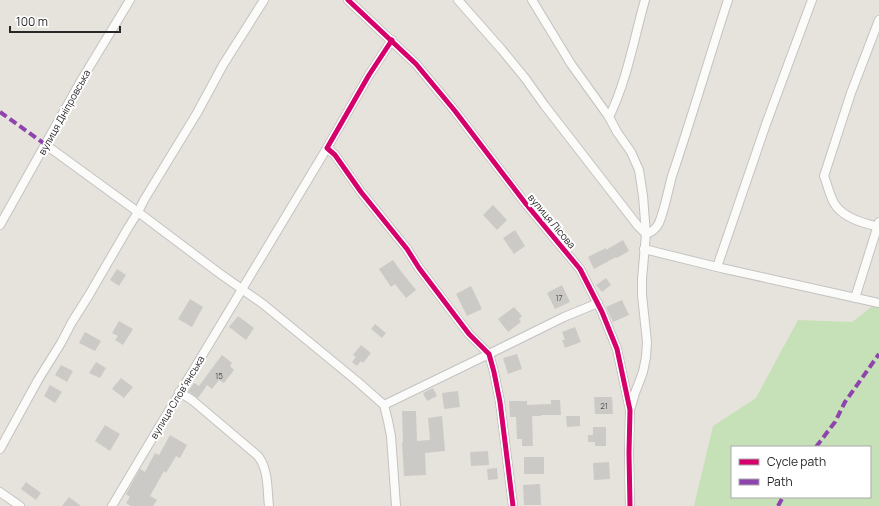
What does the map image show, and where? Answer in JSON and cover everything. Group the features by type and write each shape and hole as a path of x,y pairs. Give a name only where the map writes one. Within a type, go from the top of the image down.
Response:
{"street":[{"name":"вулиця Дніпровська","path":"0,225 82,79 130,0"},
{"path":"0,449 38,380 197,113 223,65 264,0"},
{"name":"вулиця Лісова","path":"348,0 416,64 455,111 526,204 580,269 598,303 617,348 630,410 628,454 630,506"},
{"path":"458,0 525,78 638,226 646,234"},
{"path":"532,0 571,64 609,117 617,132 631,152 639,170 646,234 642,295 647,342 643,372 630,410"},
{"path":"609,117 624,80 645,0"},
{"path":"646,234 655,230 660,222 671,181 728,0"},
{"path":"717,267 766,124 812,0"},
{"path":"855,298 879,225 864,224 848,216 836,206 824,176 851,93 879,20"},
{"name":"вулиця Словʼянська","path":"112,506 179,392 243,289 378,61 392,40"},
{"path":"46,144 219,273 264,304 384,405 391,436 396,506"},
{"path":"327,148 407,249 419,268 469,334 489,354 500,402 513,506"},
{"path":"644,250 879,303"},
{"path":"384,405 564,317 598,303"},
{"path":"179,392 192,400 258,456 264,466 269,506"},
{"path":"0,492 20,506"}],"green space":[{"path":"879,301 879,506 694,506 713,426 756,398 798,320 852,322"}],"building":[{"path":"493,205 507,220 497,230 483,215"},
{"path":"515,230 525,246 514,254 503,238"},
{"path":"623,240 629,251 594,269 588,257 606,248 606,250"},
{"path":"393,260 416,290 406,298 395,284 391,287 379,269"},
{"path":"117,269 126,275 119,286 110,280"},
{"path":"606,278 611,285 602,292 596,285"},
{"path":"562,285 570,302 555,309 547,293"},
{"path":"471,286 482,309 467,316 456,294"},
{"path":"190,299 203,307 192,327 178,319"},
{"path":"622,300 629,315 613,322 606,307"},
{"path":"514,307 522,316 519,319 521,322 508,332 498,319"},
{"path":"238,316 254,328 246,340 229,327"},
{"path":"119,321 133,329 123,345 115,340 118,336 112,333"},
{"path":"375,324 386,333 382,338 371,329"},
{"path":"575,327 581,342 565,348 562,340 565,340 562,332"},
{"path":"85,332 101,341 95,351 79,343"},
{"path":"361,345 371,353 363,363 361,361 357,366 352,362 356,357 353,355"},
{"path":"517,354 522,369 508,374 503,358"},
{"path":"222,355 232,363 230,366 234,370 224,383 219,380 212,389 207,385 198,398 188,391 194,383 199,386"},
{"path":"96,362 106,368 100,378 89,373"},
{"path":"61,365 73,371 67,382 55,375"},
{"path":"121,378 133,387 124,398 112,389"},
{"path":"50,385 62,392 55,403 44,396"},
{"path":"433,388 437,396 427,401 423,393"},
{"path":"458,391 460,407 444,409 442,393"},
{"path":"594,397 612,397 613,414 595,414"},
{"path":"551,400 560,400 561,415 532,416 533,446 522,446 522,439 517,439 516,417 510,417 509,401 527,401 527,405 551,404"},
{"path":"402,411 416,411 417,441 430,439 428,418 442,416 445,451 425,453 426,475 404,476"},
{"path":"566,416 580,416 580,426 567,427"},
{"path":"105,425 120,434 110,451 95,441"},
{"path":"593,427 606,427 606,446 595,446 595,442 588,442 588,435 593,435"},
{"path":"170,435 187,445 180,458 176,456 166,473 164,471 150,496 157,500 153,506 131,506 126,503 130,497 126,494 140,469 145,472 155,453 159,455"},
{"path":"488,451 489,465 471,466 470,452"},
{"path":"524,457 544,457 544,474 524,474"},
{"path":"609,462 610,479 594,480 593,463"},
{"path":"497,468 498,479 488,480 487,469"},
{"path":"26,482 41,493 36,500 21,489"},
{"path":"540,484 541,505 524,505 523,485"},
{"path":"69,497 81,506 62,506"}],"marked path":[{"path":"0,112 46,145"},
{"path":"817,446 835,422 845,402 879,354"},
{"path":"778,506 782,498"}],"cycle path":[{"path":"348,0 416,64 455,111 526,204 580,269 602,312 617,349 630,410 630,506"},
{"path":"392,40 369,75 327,148 335,155 361,192 407,249 419,268 469,334 489,354 500,402 513,506"}]}
